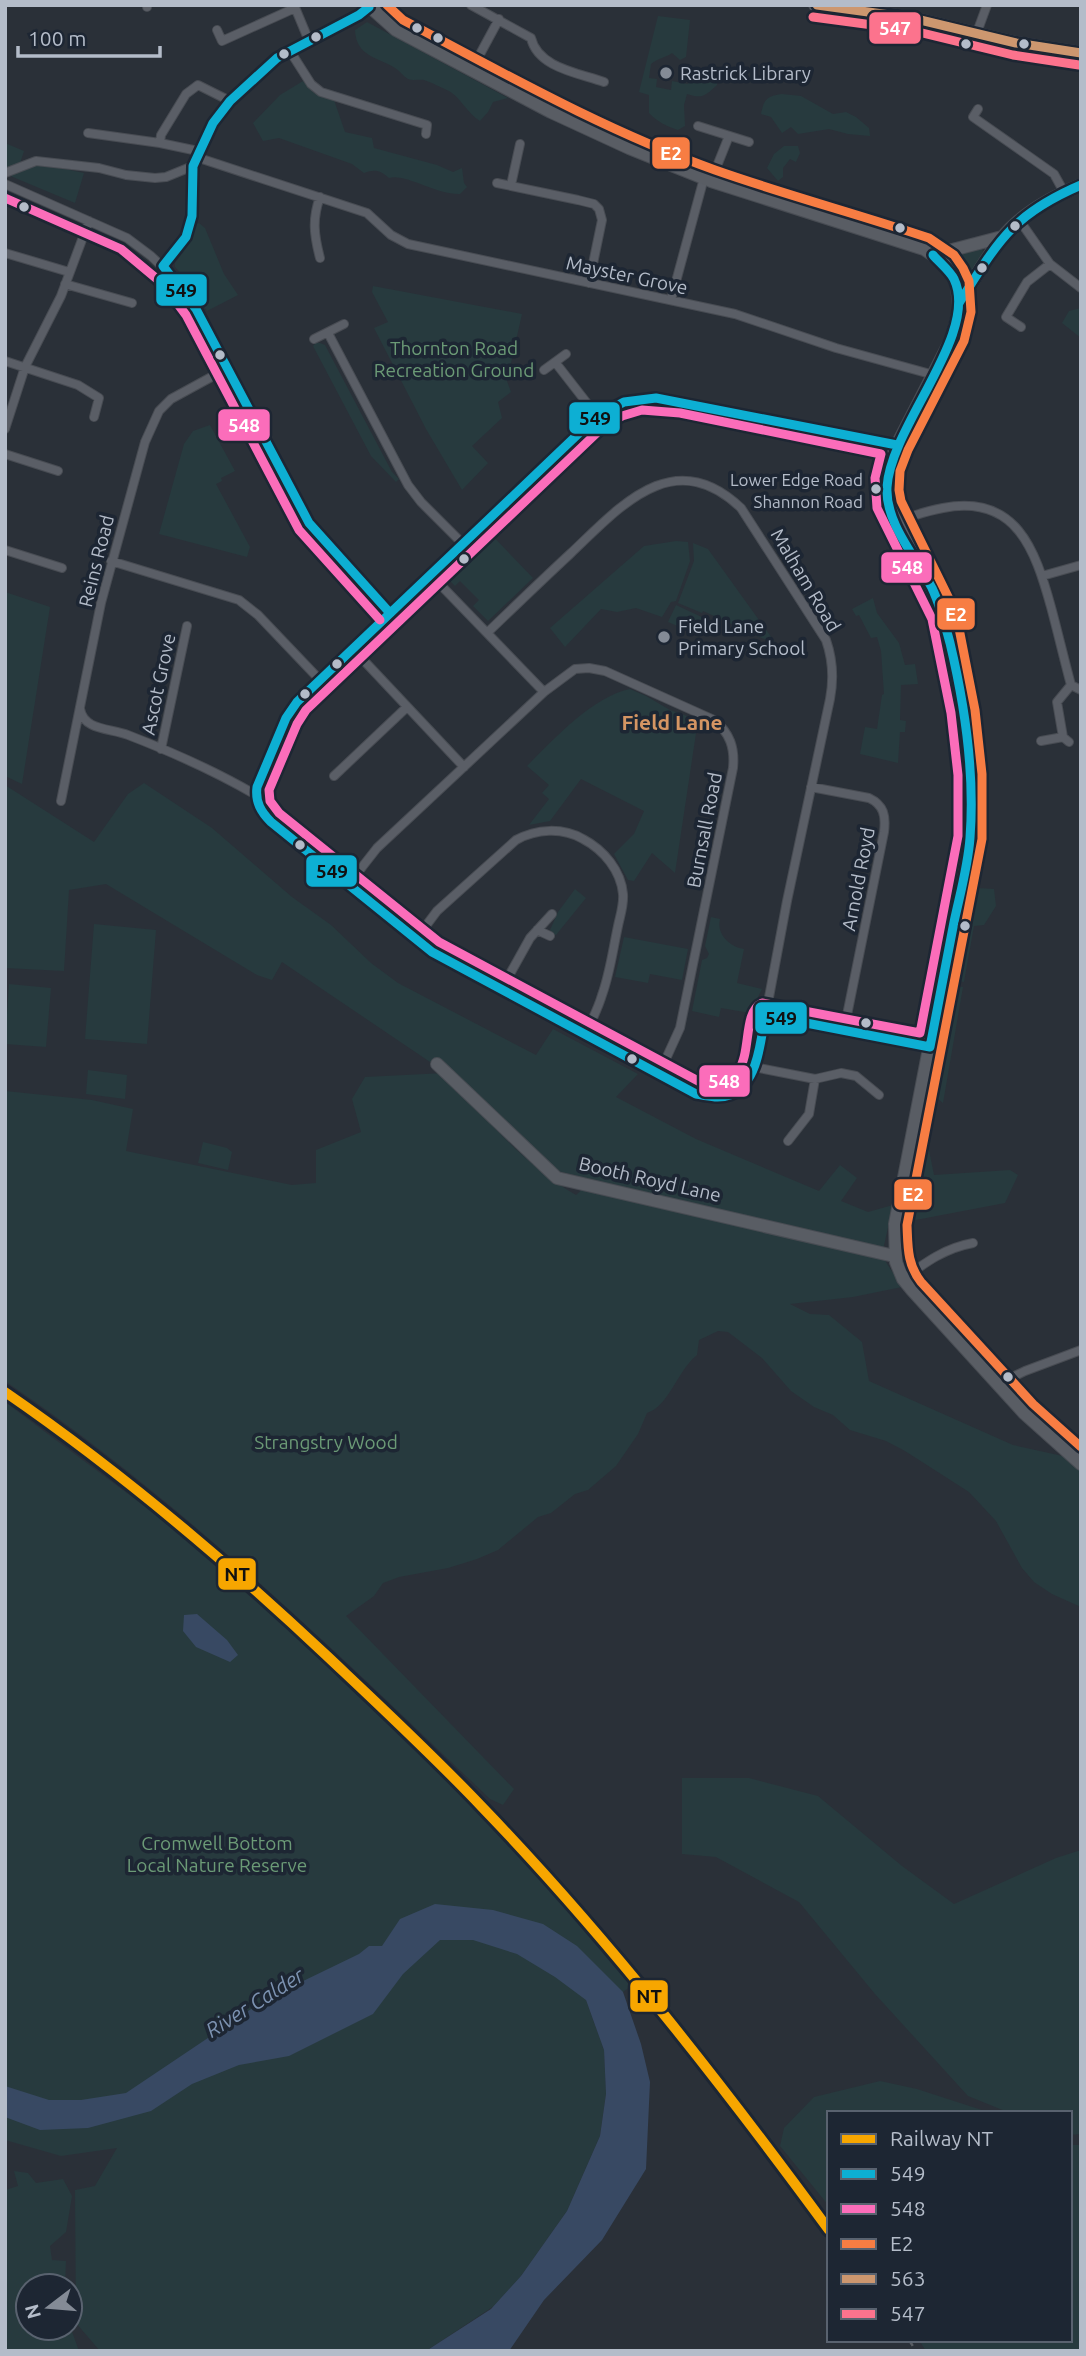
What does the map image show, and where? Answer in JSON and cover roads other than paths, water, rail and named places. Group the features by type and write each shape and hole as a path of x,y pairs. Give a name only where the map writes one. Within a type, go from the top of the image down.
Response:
{"main road":[{"path":"815,5 912,18 976,35 1081,53"}],"street":[{"path":"471,5 531,38 536,51 543,59 604,82"},
{"path":"976,35 988,5"},
{"path":"163,266 183,243 191,225 193,166 197,154 213,123 230,101 265,68 290,51 359,15 369,6 396,30 551,112 629,148 708,179 902,241 946,264 957,284 959,303 953,336 897,445 888,468 887,491 889,505 944,615 963,711 970,774 970,837 895,1224 894,1256 903,1279 930,1311 1024,1413 1081,1464"},
{"path":"217,30 222,41 294,7 309,41"},
{"path":"472,69 499,19"},
{"path":"290,51 311,84 321,92 427,125 426,134"},
{"path":"160,143 161,135 186,94 198,85 230,101"},
{"path":"978,109 973,117 1055,174 1064,192"},
{"path":"698,126 749,142"},
{"path":"88,133 160,143 197,154"},
{"path":"671,300 708,179 729,136"},
{"path":"511,185 520,144"},
{"name":"Mayster Grove","path":"197,154 367,213 391,235 408,244 735,314 836,348 934,375"},
{"path":"5,173 36,161 155,178 166,177 193,166"},
{"path":"497,183 579,200 594,204 599,209 602,220 589,282"},
{"path":"5,184 127,238 163,266 196,309 309,523 389,612"},
{"path":"959,303 1002,237 1020,220 1064,192 1081,185"},
{"path":"320,197 313,231 320,258"},
{"path":"1020,220 1050,264 1081,288"},
{"path":"5,429 25,367 56,307 89,221"},
{"path":"933,255 1002,237"},
{"path":"5,253 69,272"},
{"path":"1021,327 1006,317 1027,282 1050,264"},
{"path":"65,284 132,303"},
{"path":"314,340 344,324"},
{"path":"328,333 408,485 461,543"},
{"path":"544,370 566,354"},
{"path":"5,361 78,385 99,398 94,417"},
{"path":"555,362 597,416"},
{"name":"Reins Road","path":"61,801 111,561 145,442 159,411 177,394 226,369"},
{"path":"879,1095 856,1076 841,1073 815,1079 754,1067 746,1083 740,1088 716,1097 696,1094 448,961 416,939 271,822 260,810 256,795 286,718 297,702 597,416 624,402 656,398 897,445"},
{"path":"5,454 58,471"},
{"name":"Malham Road","path":"488,632 634,496 672,481 696,483 732,499 746,514 818,627 830,652 833,680 754,1067"},
{"path":"898,523 928,512 976,506 997,512 1021,532 1032,550 1042,576 1071,685 1081,690"},
{"path":"5,550 62,568"},
{"path":"111,561 239,600 258,615 319,679"},
{"path":"1042,576 1081,565"},
{"path":"430,574 544,692"},
{"name":"Ascot Grove","path":"161,749 187,626"},
{"path":"352,648 464,767"},
{"name":"Burnsall Road","path":"348,884 377,848 544,692 575,669 605,671 714,720 725,729 734,755 726,810 681,1028 659,1074"},
{"path":"1041,741 1066,739 1057,702 1071,685"},
{"path":"334,776 407,708"},
{"path":"79,709 88,724 118,731 217,772 256,795"},
{"name":"Arnold Royd","path":"811,786 869,798 877,802 884,815 884,832 844,1030"},
{"path":"416,939 437,911 516,840 531,832 543,831 565,832 585,840 611,862 621,884 623,901 603,995 585,1035"},
{"path":"501,990 530,938 552,914"},
{"path":"537,930 550,936"},
{"path":"765,1015 930,1047"},
{"name":"Booth Royd Lane","path":"437,1065 557,1178 894,1256"},
{"path":"788,1141 809,1114 815,1079"},
{"path":"903,1279 935,1256 953,1247 973,1243"},
{"path":"998,1384 1081,1350"}],"water":[{"path":"197,1614 227,1640 238,1655 230,1662 196,1647 183,1631 184,1615"},
{"path":"435,1904 493,1910 543,1924 577,1946 623,1992 641,2044 650,2082 646,2169 602,2240 544,2300 509,2351 426,2351 491,2309 521,2276 567,2211 600,2136 606,2094 604,2050 586,2000 517,1954 473,1940 440,1940 403,1974 373,2014 289,2056 239,2065 192,2084 151,2111 88,2128 40,2130 5,2117 5,2086 49,2100 81,2100 126,2093 266,1999 359,1954 369,1946 382,1946 400,1919"}],"railway":[{"path":"5,1386 86,1443 202,1537 313,1636 464,1781 512,1831 636,1973 754,2121 827,2219"},
{"path":"910,2342 916,2351"}],"rail line":[{"name":"NT","path":"5,1392 89,1453 210,1551 326,1655 464,1788 530,1858 663,2013 827,2227"}],"place":[{"name":"Rastrick Library","path":"666,73"},
{"name":"Lower Edge Road Shannon Road","path":"876,489"},
{"name":"Field Lane Primary School","path":"664,637"}],"district":[{"name":"Field Lane","path":"672,723"}],"park label":[{"name":"Thornton Road Recreation Ground","path":"454,359"},
{"name":"Strangstry Wood","path":"326,1442"},
{"name":"Cromwell Bottom Local Nature Reserve","path":"217,1854"}],"water label":[{"name":"River Calder","path":"255,2003"}]}
